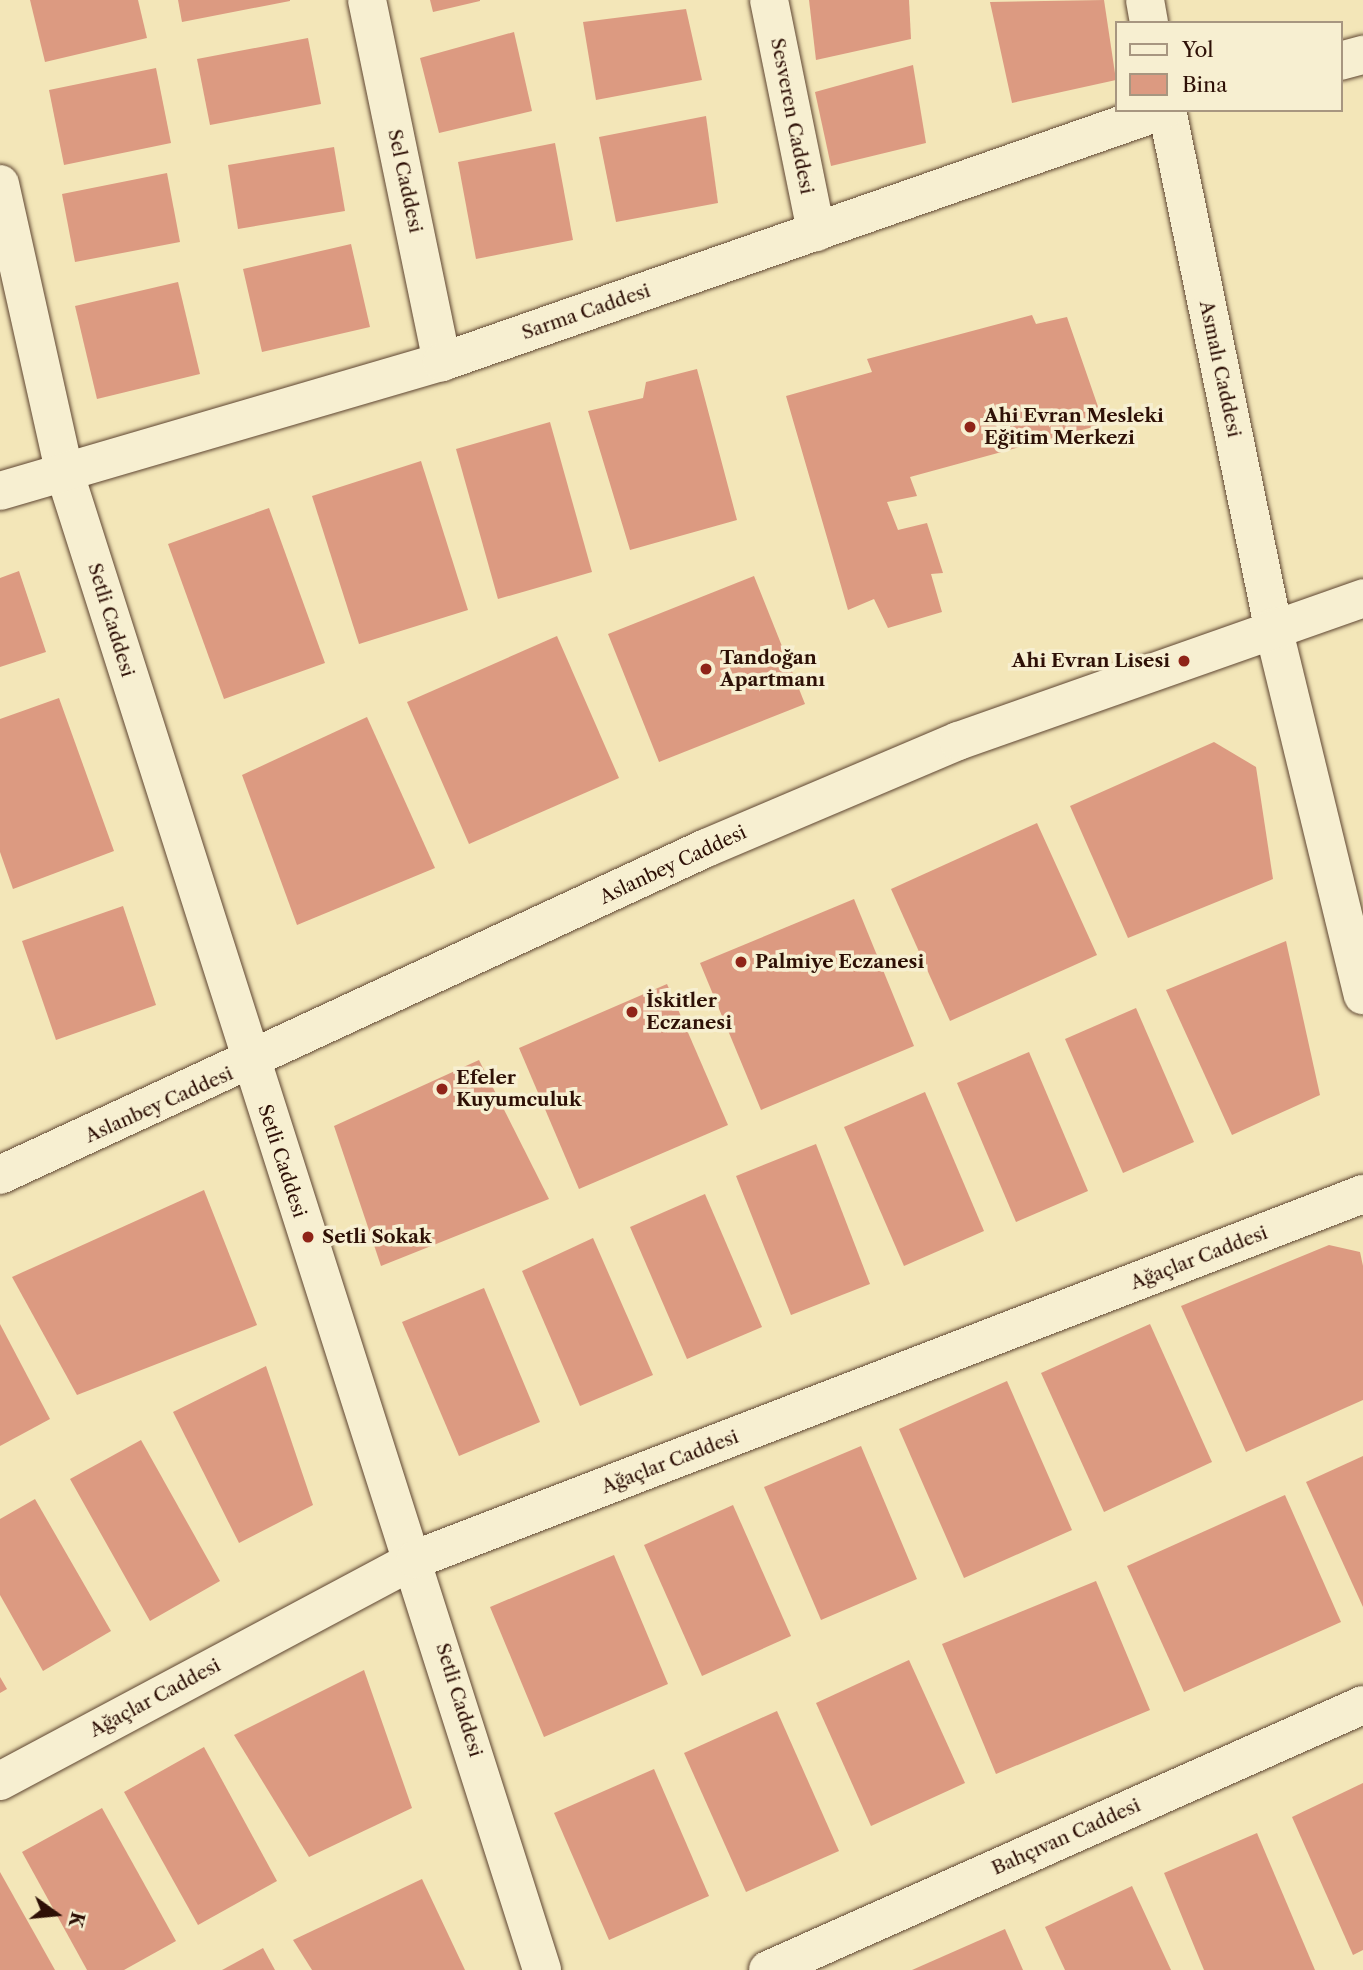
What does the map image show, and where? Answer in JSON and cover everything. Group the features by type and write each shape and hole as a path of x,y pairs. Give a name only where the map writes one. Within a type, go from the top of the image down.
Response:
{"street":[{"name":"Sel Caddesi","path":"367,0 442,362"},
{"name":"Sesveren Caddesi","path":"769,0 816,232"},
{"path":"1145,0 1149,21"},
{"path":"1342,60 1363,55"},
{"name":"Sarma Caddesi","path":"0,491 442,362 1160,112"},
{"name":"Asmalı Caddesi","path":"1166,112 1273,627 1363,995"},
{"name":"Setli Caddesi","path":"0,184 64,471 250,1064 415,1559 542,1970"},
{"name":"Aslanbey Caddesi","path":"0,1175 250,1064 706,848 945,746 1363,597"},
{"name":"Ağaçlar Caddesi","path":"0,1781 415,1559 1363,1194"},
{"name":"Bahçıvan Caddesi","path":"768,1970 1363,1705"}],"building":[{"path":"30,0 138,0 147,38 45,62"},
{"path":"178,0 290,0 290,1 182,22"},
{"path":"430,0 480,0 480,1 433,12"},
{"path":"809,0 909,0 911,39 816,60"},
{"path":"1104,0 1114,80 1012,103 990,2"},
{"path":"686,9 702,80 596,100 583,22"},
{"path":"514,32 532,111 439,133 420,58"},
{"path":"308,38 321,104 210,125 197,59"},
{"path":"913,65 926,143 831,166 815,92"},
{"path":"156,68 171,143 64,165 49,90"},
{"path":"706,116 718,203 616,222 599,137"},
{"path":"555,143 573,240 476,259 458,162"},
{"path":"334,147 345,211 238,229 228,165"},
{"path":"167,173 180,242 75,262 62,194"},
{"path":"351,244 370,327 262,352 243,269"},
{"path":"178,282 200,374 97,399 75,306"},
{"path":"1032,315 1036,324 1067,317 1104,424 910,477 917,496 887,502 898,530 927,523 943,573 931,574 942,612 888,628 874,599 848,610 786,396 872,372 867,359"},
{"path":"697,369 737,520 630,550 588,411 643,398 646,382"},
{"path":"550,422 592,572 498,599 456,449"},
{"path":"421,461 468,610 359,644 312,496"},
{"path":"269,508 325,663 224,699 168,544"},
{"path":"19,571 46,652 0,667 0,578"},
{"name":"Tandoğan Apartmanı","path":"754,576 805,704 659,762 608,634"},
{"path":"557,636 619,778 469,844 407,702"},
{"path":"59,698 114,851 13,889 0,852 0,719"},
{"path":"367,717 435,868 297,925 242,775"},
{"path":"1214,742 1256,767 1273,879 1128,938 1070,806"},
{"path":"1037,823 1097,955 950,1021 891,889"},
{"path":"854,899 914,1046 761,1110 700,963"},
{"path":"123,906 156,1005 56,1040 22,941"},
{"path":"1286,941 1320,1095 1232,1135 1166,990"},
{"path":"667,984 728,1125 579,1189 519,1048"},
{"path":"1136,1008 1194,1142 1123,1173 1065,1039"},
{"path":"1029,1052 1088,1191 1016,1222 957,1083"},
{"path":"479,1060 549,1199 381,1266 334,1126"},
{"path":"925,1092 984,1231 904,1266 844,1127"},
{"path":"816,1144 870,1284 791,1315 736,1176"},
{"path":"204,1190 257,1325 77,1395 12,1277"},
{"path":"705,1194 762,1327 687,1359 630,1227"},
{"path":"593,1238 653,1375 580,1406 522,1271"},
{"path":"1329,1245 1360,1252 1363,1266 1363,1400 1246,1452 1181,1306"},
{"path":"484,1288 540,1422 459,1456 402,1322"},
{"path":"0,1324 50,1419 0,1446"},
{"path":"1150,1324 1212,1462 1104,1512 1041,1373"},
{"path":"266,1366 313,1505 239,1543 173,1412"},
{"path":"1007,1381 1072,1530 964,1578 899,1429"},
{"path":"141,1440 220,1581 150,1621 70,1479"},
{"path":"861,1446 917,1579 821,1620 764,1487"},
{"path":"1363,1456 1363,1607 1306,1482"},
{"path":"1285,1495 1341,1622 1184,1692 1127,1566"},
{"path":"35,1499 111,1631 43,1671 0,1595 0,1519"},
{"path":"733,1505 791,1636 702,1676 644,1545"},
{"path":"614,1555 668,1684 544,1737 490,1607"},
{"path":"1096,1581 1150,1710 996,1774 942,1644"},
{"path":"909,1660 965,1783 871,1826 816,1703"},
{"path":"364,1670 412,1808 309,1857 234,1735"},
{"path":"0,1677 7,1689 0,1693"},
{"path":"777,1711 839,1851 746,1892 684,1753"},
{"path":"204,1747 277,1881 198,1925 124,1792"},
{"path":"654,1769 709,1896 609,1940 554,1813"},
{"path":"1363,1783 1363,1950 1353,1955 1292,1817"},
{"path":"102,1808 176,1941 124,1970 87,1970 22,1852"},
{"path":"1257,1833 1315,1970 1204,1970 1164,1873"},
{"path":"0,1872 55,1970 0,1970"},
{"path":"422,1879 465,1970 312,1970 293,1940"},
{"path":"1132,1886 1171,1970 1065,1970 1045,1927"},
{"path":"1005,1929 1023,1970 912,1970"},
{"path":"263,1948 275,1970 222,1970"}],"place":[{"name":"Ahi Evran Mesleki Eğitim Merkezi","path":"970,427"},
{"name":"Ahi Evran Lisesi","path":"1184,661"},
{"name":"Tandoğan Apartmanı","path":"706,669"},
{"name":"Palmiye Eczanesi","path":"741,962"},
{"name":"İskitler Eczanesi","path":"632,1012"},
{"name":"Efeler Kuyumculuk","path":"442,1089"},
{"name":"Setli Sokak","path":"308,1237"}]}
